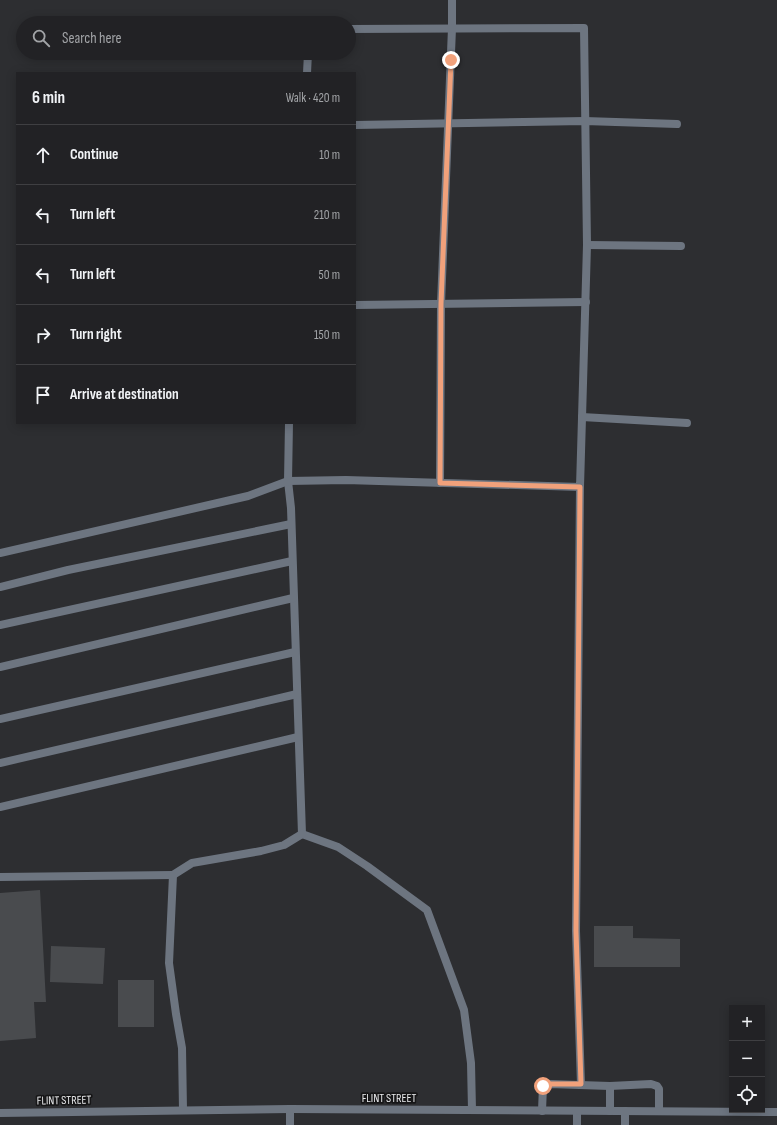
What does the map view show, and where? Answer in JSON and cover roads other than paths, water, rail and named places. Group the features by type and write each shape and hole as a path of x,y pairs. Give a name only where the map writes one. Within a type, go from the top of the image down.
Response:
{"street":[{"path":"440,483 441,304 452,0"},
{"path":"356,29 584,28 587,246 580,487 576,931 581,1084"},
{"path":"308,60 308,72"},
{"path":"356,125 586,121 677,124"},
{"path":"587,246 681,246"},
{"path":"356,305 586,302"},
{"path":"582,418 687,423"},
{"path":"289,424 288,481 291,524 302,834"},
{"path":"0,553 248,496 288,481 346,480 580,487"},
{"path":"0,586 68,570 291,524"},
{"path":"0,625 292,561"},
{"path":"0,667 293,598"},
{"path":"0,719 295,652"},
{"path":"0,763 296,694"},
{"path":"0,807 298,737"},
{"path":"0,877 173,875 192,863 261,851 284,845 302,834"},
{"path":"302,834 338,847 367,866 427,910 464,1010 471,1063 472,1110"},
{"path":"173,875 169,963 182,1048 183,1110"},
{"path":"542,1111 543,1086 549,1084 610,1086 651,1084 659,1088 660,1111"},
{"path":"610,1086 610,1111"},
{"path":"290,1109 290,1125"},
{"name":"FLINT STREET","path":"0,1113 290,1109 777,1112"},
{"path":"577,1111 577,1125"},
{"path":"625,1111 625,1125"}]}
